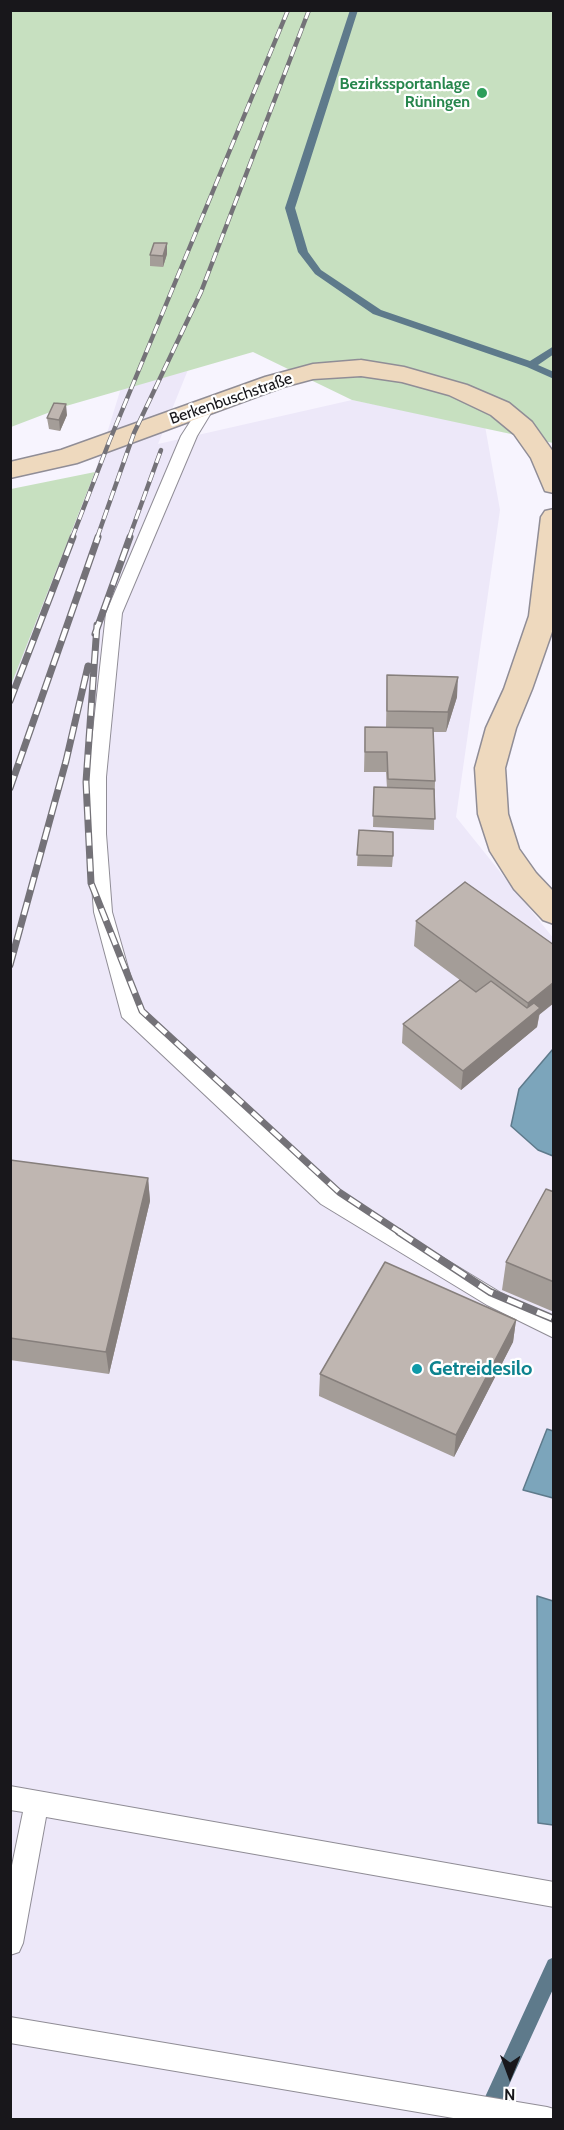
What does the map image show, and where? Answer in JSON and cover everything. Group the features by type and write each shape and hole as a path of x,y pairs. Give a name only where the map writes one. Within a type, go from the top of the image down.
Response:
{"street":[{"name":"Berkenbuschstraße","path":"10,470 68,457 274,382 312,372 361,368 404,375 458,390 500,409 523,428 544,458 554,485"},
{"path":"554,517 543,616 518,689 501,728 490,768 493,814 505,850 525,881 554,912"}],"lane":[{"path":"206,408 189,436 114,613 97,777 97,834 103,912 132,1017 328,1198 494,1299 554,1329"},
{"path":"10,1798 542,1893"},
{"path":"10,1943 38,1802"},
{"path":"10,2030 547,2120"}],"shaded area":[{"path":"200,340 158,444 352,400 485,426 500,510 456,817 554,939 553,2119 11,2119 10,685 95,472 134,346"}],"green space":[{"path":"11,11 553,11 553,443 352,400 253,352 66,406 11,427"},
{"path":"95,472 11,685 11,489"}],"water":[{"path":"553,1049 553,1156 538,1150 511,1126 519,1089"},
{"path":"547,1429 553,1431 553,1498 523,1490"},
{"path":"537,1596 553,1601 553,1825 538,1823"}],"building":[{"path":"154,243 167,243 163,256 150,255"},
{"path":"54,403 66,404 59,420 47,418"},
{"path":"387,675 458,677 448,712 387,711"},
{"path":"365,727 433,728 435,781 388,779 387,752 365,752"},
{"path":"374,787 434,789 435,819 373,816"},
{"path":"359,830 393,832 393,856 357,855"},
{"path":"465,882 554,945 554,982 528,1003 416,921"},
{"path":"460,980 476,992 491,981 527,1008 534,1003 540,1008 463,1071 403,1024"},
{"path":"10,1160 148,1178 106,1352 10,1338"},
{"path":"546,1189 554,1192 554,1282 506,1262"},
{"name":"Getreidesilo","path":"385,1262 516,1320 456,1435 320,1374"}],"waterway":[{"path":"354,10 290,208 303,252 318,272 377,312 531,365"},
{"path":"531,365 554,349"},
{"path":"531,365 554,376"},
{"path":"486,2114 554,1966"}],"railway":[{"path":"72,538 109,442 288,10"},
{"path":"97,538 134,433 201,292 309,10"},
{"path":"129,538 161,450"},
{"path":"10,701 73,537"},
{"path":"10,788 98,537"},
{"path":"97,629 130,537"},
{"path":"97,625 97,629"},
{"path":"95,634 97,629"},
{"path":"97,629 86,782 91,883 142,1011 339,1192 401,1233"},
{"path":"10,965 66,761 88,666"},
{"path":"399,1232 490,1292 554,1319"}],"place":[{"name":"Bezirkssportanlage Rüningen","path":"482,93"},
{"name":"Getreidesilo","path":"417,1369"}]}
